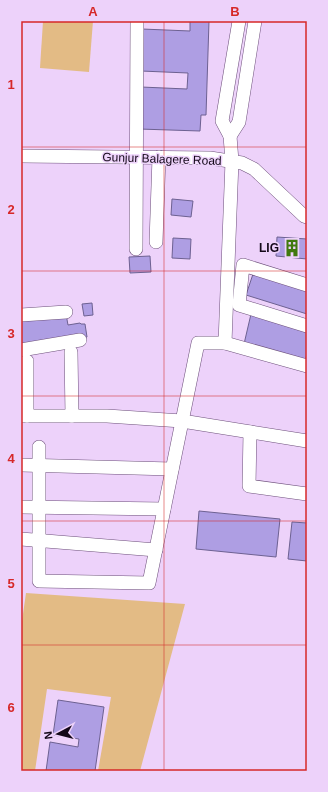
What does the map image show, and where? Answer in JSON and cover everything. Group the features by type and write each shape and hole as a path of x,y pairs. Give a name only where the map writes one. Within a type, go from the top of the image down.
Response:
{"street":[{"path":"136,249 137,21"},
{"path":"225,343 232,161 230,136 222,121 239,21"},
{"path":"230,136 240,122 256,21"},
{"name":"Gunjur Balagere Road","path":"21,156 210,158 242,163 254,169 294,207 307,217"},
{"path":"156,242 160,157"},
{"path":"307,285 243,265 239,305 307,326"},
{"path":"21,315 66,312"},
{"path":"80,340 24,356 24,416 106,416 182,421 307,442"},
{"path":"39,447 39,581 149,583 198,343 225,343 307,366"},
{"path":"71,352 72,416"},
{"path":"250,432 249,486 307,494"},
{"path":"21,464 172,469"},
{"path":"21,507 164,509"},
{"path":"21,539 156,550"}],"shaded area":[{"path":"43,21 93,21 89,72 40,68"},
{"path":"26,593 185,604 140,771 98,771 111,697 47,689 35,771 21,771 21,628"}],"building":[{"path":"190,21 209,21 206,115 201,115 200,131 139,129 141,87 187,89 188,73 141,71 142,29 190,31"},
{"path":"172,199 193,201 191,217 171,215"},
{"name":"LIG","path":"277,237 307,239 307,259 276,256"},
{"path":"173,238 191,239 190,259 172,258"},
{"path":"150,256 151,272 130,273 129,257"},
{"path":"253,274 307,290 307,314 246,295"},
{"path":"92,303 93,315 84,316 82,304"},
{"path":"66,314 68,325 80,323 85,324 87,337 21,349 21,319"},
{"path":"251,314 307,329 307,354 305,361 244,344"},
{"path":"199,511 280,519 276,557 196,549"},
{"path":"292,522 307,523 307,561 288,559"},
{"path":"58,700 104,707 95,771 46,771 50,742 78,747 79,739 53,735"}],"place":[{"name":"LIG","path":"292,248"}]}
